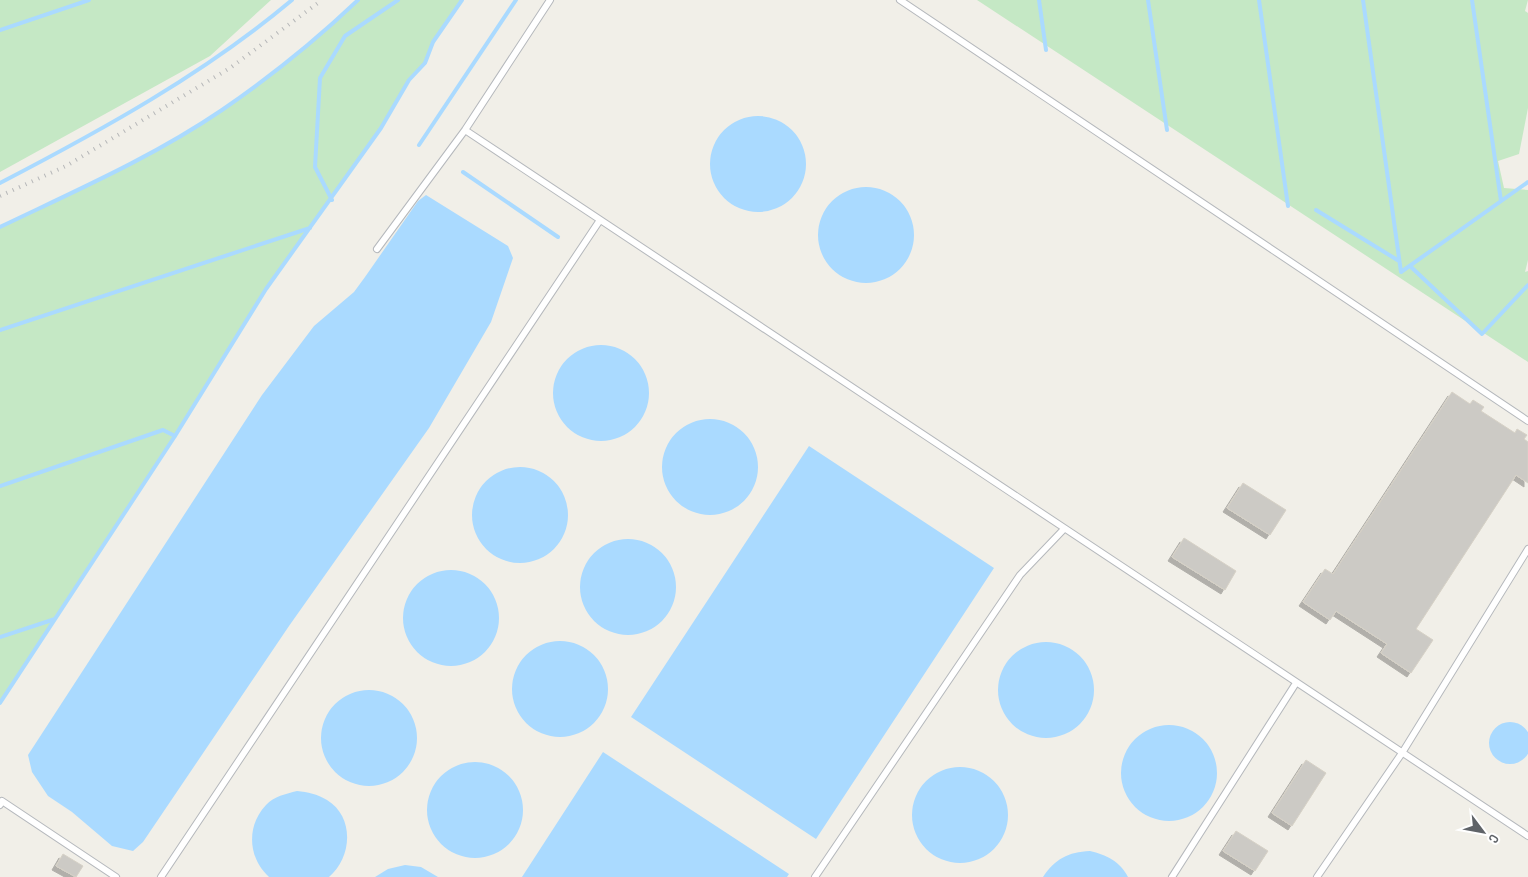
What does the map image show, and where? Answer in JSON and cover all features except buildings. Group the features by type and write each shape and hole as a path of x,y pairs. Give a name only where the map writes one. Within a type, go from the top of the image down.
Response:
{"lane":[{"path":"377,249 465,130 550,0"},
{"path":"900,0 1528,421"},
{"path":"465,130 1528,836"},
{"path":"162,877 600,220"},
{"path":"815,877 1020,574 1064,528"},
{"path":"1317,877 1402,753 1528,548"},
{"path":"1172,877 1296,683"},
{"path":"0,805 2,801 116,877"}],"green space":[{"path":"0,0 271,0 210,56 0,172"},
{"path":"358,0 462,0 433,42 425,63 409,80 381,128 266,289 175,436 0,703 0,227 113,173 196,127 275,71 309,44"},
{"path":"977,0 1528,0 1525,11 1528,13 1528,108 1519,154 1498,161 1504,188 1528,190 1528,260 1525,272 1528,271 1528,362"}],"water":[{"path":"758,116 776,120 792,130 802,146 806,164 802,182 792,198 776,208 758,212 740,208 724,198 714,182 710,164 714,146 724,130 740,120"},
{"path":"866,187 884,191 900,201 910,217 914,235 910,253 900,269 884,279 866,283 848,279 832,269 822,253 818,235 822,217 832,201 848,191"},
{"path":"426,195 508,246 513,258 491,322 429,428 289,626 143,842 133,851 112,846 72,812 48,796 32,772 28,755 262,395 314,326 354,292 418,201"},
{"path":"601,345 619,349 635,359 645,375 649,393 645,411 635,427 619,437 601,441 583,437 567,427 557,411 553,393 557,375 567,359 583,349"},
{"path":"710,419 728,423 744,433 754,449 758,467 754,485 744,501 728,511 710,515 692,511 676,501 666,485 662,467 666,449 676,433 692,423"},
{"path":"809,446 994,568 816,839 631,717"},
{"path":"520,467 538,471 554,481 564,497 568,515 564,533 554,549 538,559 520,563 502,559 486,549 476,533 472,515 476,497 486,481 502,471"},
{"path":"628,539 646,543 662,553 672,569 676,587 672,605 662,621 646,631 628,635 610,631 594,621 584,605 580,587 584,569 594,553 610,543"},
{"path":"451,570 469,574 485,584 495,600 499,618 495,636 485,652 469,662 451,666 433,662 417,652 407,636 403,618 407,600 417,584 433,574"},
{"path":"560,641 578,645 594,655 604,671 608,689 604,707 594,723 578,733 560,737 542,733 526,723 516,707 512,689 516,671 526,655 542,645"},
{"path":"1046,642 1064,646 1080,656 1090,672 1094,690 1090,708 1080,724 1064,734 1046,738 1028,734 1012,724 1002,708 998,690 1002,672 1012,656 1028,646"},
{"path":"369,690 387,694 403,704 413,720 417,738 413,756 403,772 387,782 369,786 351,782 335,772 325,756 321,738 325,720 335,704 351,694"},
{"path":"1514,722 1522,725 1528,731 1531,743 1528,755 1522,761 1506,764 1498,761 1492,755 1489,739 1492,731 1498,725"},
{"path":"1169,725 1187,729 1203,739 1213,755 1217,773 1213,791 1203,807 1187,817 1169,821 1151,817 1135,807 1125,791 1121,773 1125,755 1135,739 1151,729"},
{"path":"603,752 789,874 787,877 522,877"},
{"path":"475,762 493,766 509,776 519,792 523,810 519,828 509,844 493,854 475,858 457,854 441,844 431,828 427,810 431,792 441,776 457,766"},
{"path":"960,767 978,771 994,781 1004,797 1008,815 1004,833 994,849 978,859 960,863 942,859 926,849 916,833 912,815 916,797 926,781 942,771"},
{"path":"297,791 320,796 327,800 336,807 346,827 346,849 337,869 329,877 269,877 257,861 252,842 255,822 260,813 273,799"},
{"path":"1090,851 1102,854 1117,863 1128,877 1043,877 1057,861 1075,853"},
{"path":"405,865 421,867 438,877 375,877 388,869"}],"waterway":[{"path":"0,30 89,0"},
{"path":"0,183 114,121 188,76 224,52 292,0"},
{"path":"0,227 113,173 196,127 275,71 309,44 358,0"},
{"path":"332,200 315,167 320,78 345,36 398,0"},
{"path":"0,703 175,436 266,289 381,128 409,80 425,63 433,42 462,0"},
{"path":"419,145 516,0"},
{"path":"1039,0 1046,50"},
{"path":"1148,0 1167,130"},
{"path":"1259,0 1288,206"},
{"path":"1363,0 1401,272 1528,182"},
{"path":"1472,0 1501,201"},
{"path":"463,172 558,237"},
{"path":"1316,210 1399,261"},
{"path":"0,330 310,228"},
{"path":"1410,266 1482,334 1528,285"},
{"path":"0,486 163,430 175,436"},
{"path":"0,637 55,619"}],"railway":[{"path":"0,196 66,166 230,68 322,0"}]}
